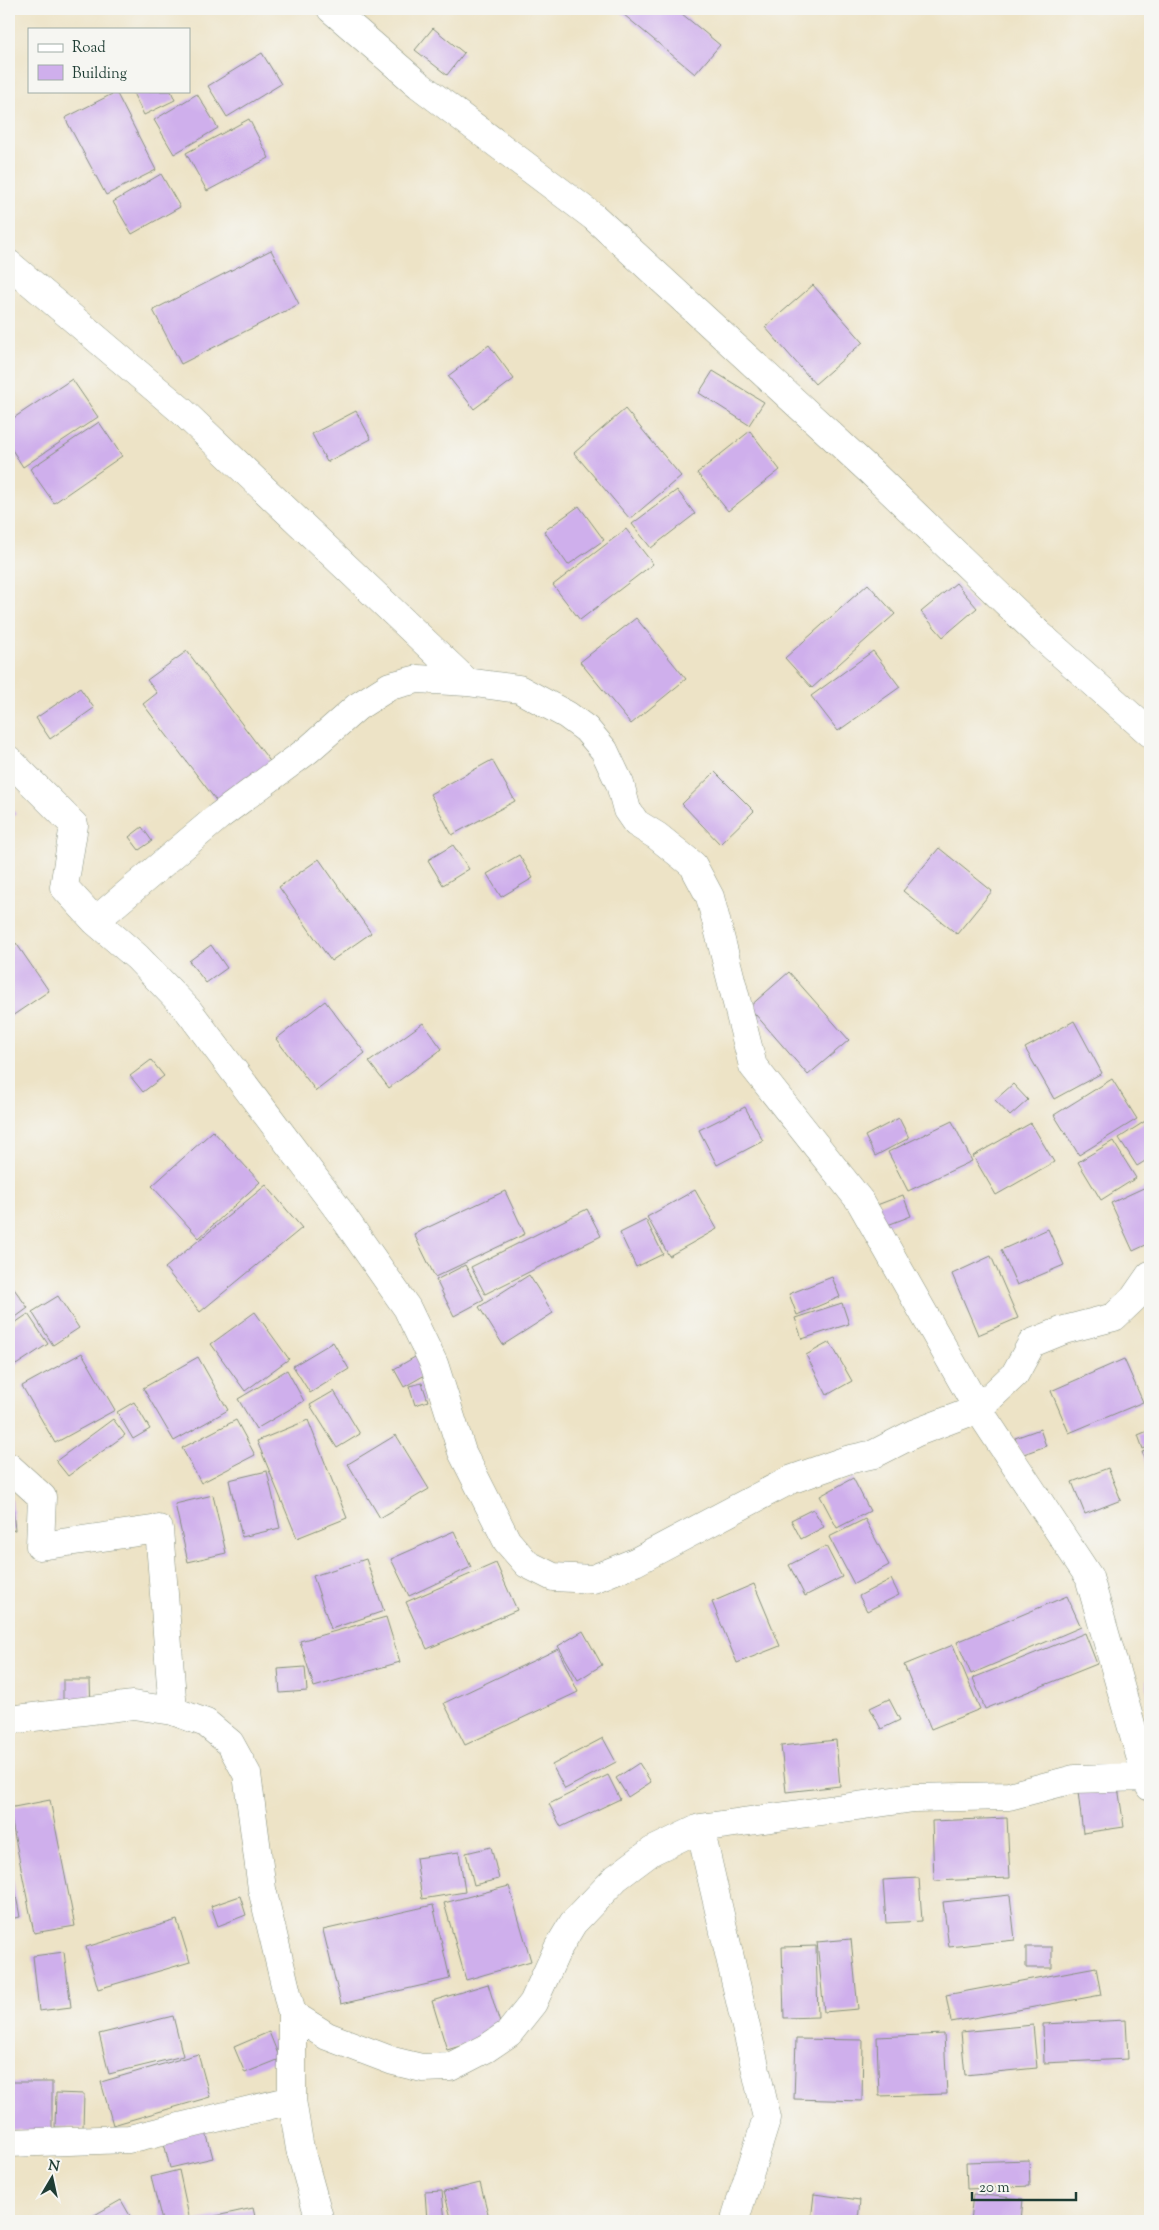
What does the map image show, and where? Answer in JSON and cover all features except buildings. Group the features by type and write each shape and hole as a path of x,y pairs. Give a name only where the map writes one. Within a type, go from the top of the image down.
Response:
{"street":[{"path":"331,9 419,85 594,217 870,471 1039,634 1150,733"},
{"path":"9,264 183,412 467,682"},
{"path":"95,921 219,816 308,750 357,707 390,686 418,679 467,682 519,690 567,715 586,729 604,750 620,784 627,810 636,823 658,836 692,865 710,897 753,1066 860,1201 978,1410 1089,1578 1148,1782 1074,1779 1009,1796 914,1798 700,1828 652,1851 616,1878 573,1923 558,1948 533,2003 509,2033 487,2048 450,2067 422,2068 394,2062 327,2036 292,2014"},
{"path":"9,760 74,825 64,887 95,921 137,957 188,1010 340,1212 407,1308 434,1364 462,1452 507,1541 527,1564 553,1577 594,1579 635,1562 790,1480 847,1460 874,1454 914,1433 978,1410 1015,1374 1032,1343 1064,1330 1114,1317 1134,1298 1150,1275"},
{"path":"9,1467 42,1497 40,1546 159,1529 173,1711"},
{"path":"9,1720 133,1705 173,1711 206,1723 230,1743 247,1774 262,1889 292,2014 292,2100 300,2149 320,2221"},
{"path":"700,1828 767,2118 736,2216 737,2221"},
{"path":"9,2143 129,2139 292,2100"}]}
